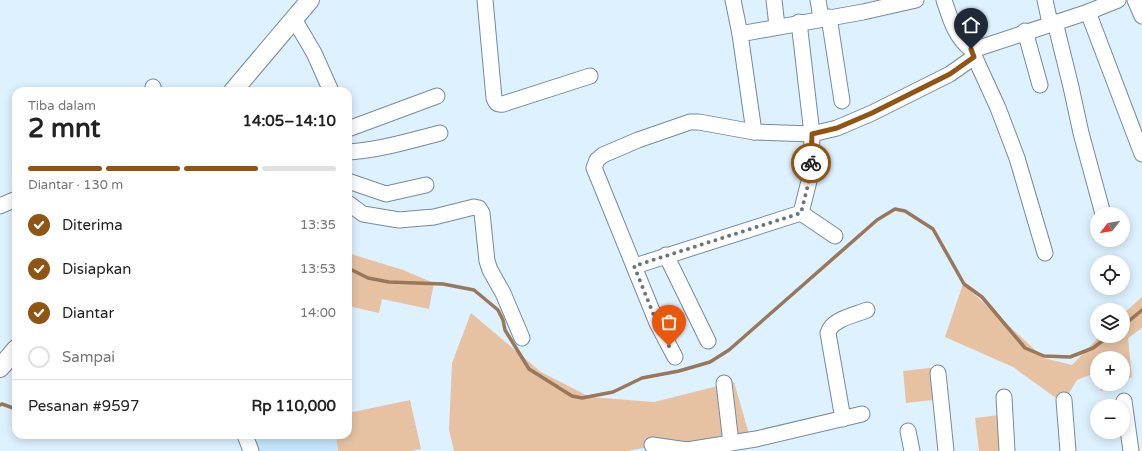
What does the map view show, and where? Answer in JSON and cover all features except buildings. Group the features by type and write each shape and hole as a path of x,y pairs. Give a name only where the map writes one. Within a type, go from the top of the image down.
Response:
{"main road":[{"path":"236,87 310,0"},
{"path":"0,368 12,354"}],"street":[{"path":"485,0 494,98 496,103 499,105 503,104 590,76"},
{"path":"733,0 740,34 754,132"},
{"path":"774,0 777,26"},
{"path":"818,0 825,18 842,101"},
{"path":"740,34 825,18 862,6 916,0"},
{"path":"944,0 953,26 961,41 972,53 998,108 1017,158 1045,253"},
{"path":"1045,0 1071,87 1081,133 1101,207"},
{"path":"675,357 657,323 594,168 597,160 603,155 638,140 690,122 699,122 754,132 812,134 837,128 872,113 950,74 972,53 980,48 1025,31 1088,12 1118,0"},
{"path":"1135,0 1142,16"},
{"path":"1088,12 1142,154"},
{"path":"294,19 314,53 329,87"},
{"path":"799,22 812,134 811,173 801,213"},
{"path":"1025,31 1040,85"},
{"path":"352,128 437,96"},
{"path":"352,152 368,151 388,147 440,133"},
{"path":"352,182 386,194 426,185"},
{"path":"0,206 12,202"},
{"path":"352,206 363,214 399,220 434,217 474,207 478,208 482,213 487,261 490,270 504,293 522,338"},
{"path":"801,213 835,236"},
{"path":"634,266 666,255 743,233 801,213"},
{"path":"666,255 708,341"},
{"path":"843,419 828,333 830,328 836,322 867,310"},
{"path":"938,372 946,451"},
{"path":"724,383 731,443"},
{"path":"1004,397 1007,451"},
{"path":"1064,400 1068,451"},
{"path":"652,445 687,450 731,443 756,445 862,414"},
{"path":"908,431 912,451"},
{"path":"246,439 251,451"},
{"path":"1129,439 1131,451"}],"shaded area":[{"path":"352,254 403,270 434,283 429,309 382,299 379,313 352,307"},
{"path":"963,284 1044,358 1072,365 1093,343 1129,343 1129,351 1090,351 1090,375 1077,380 1063,403 1013,367 945,337"},
{"path":"1142,297 1142,328 1130,337 1130,308"},
{"path":"471,313 541,372 590,397 654,402 734,382 749,434 709,447 643,448 628,451 454,451 449,430 452,363"},
{"path":"1130,358 1132,377 1130,378"},
{"path":"939,367 943,399 906,403 903,371"},
{"path":"410,400 421,449 411,451 338,451 336,439 352,439 352,412"},
{"path":"1008,414 1011,451 979,451 975,418"},
{"path":"252,439 336,439 338,451 256,451"}],"waterway":[{"path":"352,270 368,278 389,282 443,284 474,290 498,310 503,320 505,330 529,369 572,396 582,398 613,392 642,378 679,371 710,362 729,350 877,220 895,209 905,211 933,229 964,284 982,297 1025,348 1044,356 1070,357 1093,348 1100,343"},
{"path":"1130,320 1142,310"},
{"path":"0,405 2,404 12,408"}],"way so far":[{"path":"669,346 657,323 634,266 666,255 743,233 801,213 811,173 811,163"}],"route":[{"path":"811,163 812,134 837,128 872,113 950,74 974,57 971,49"}]}
